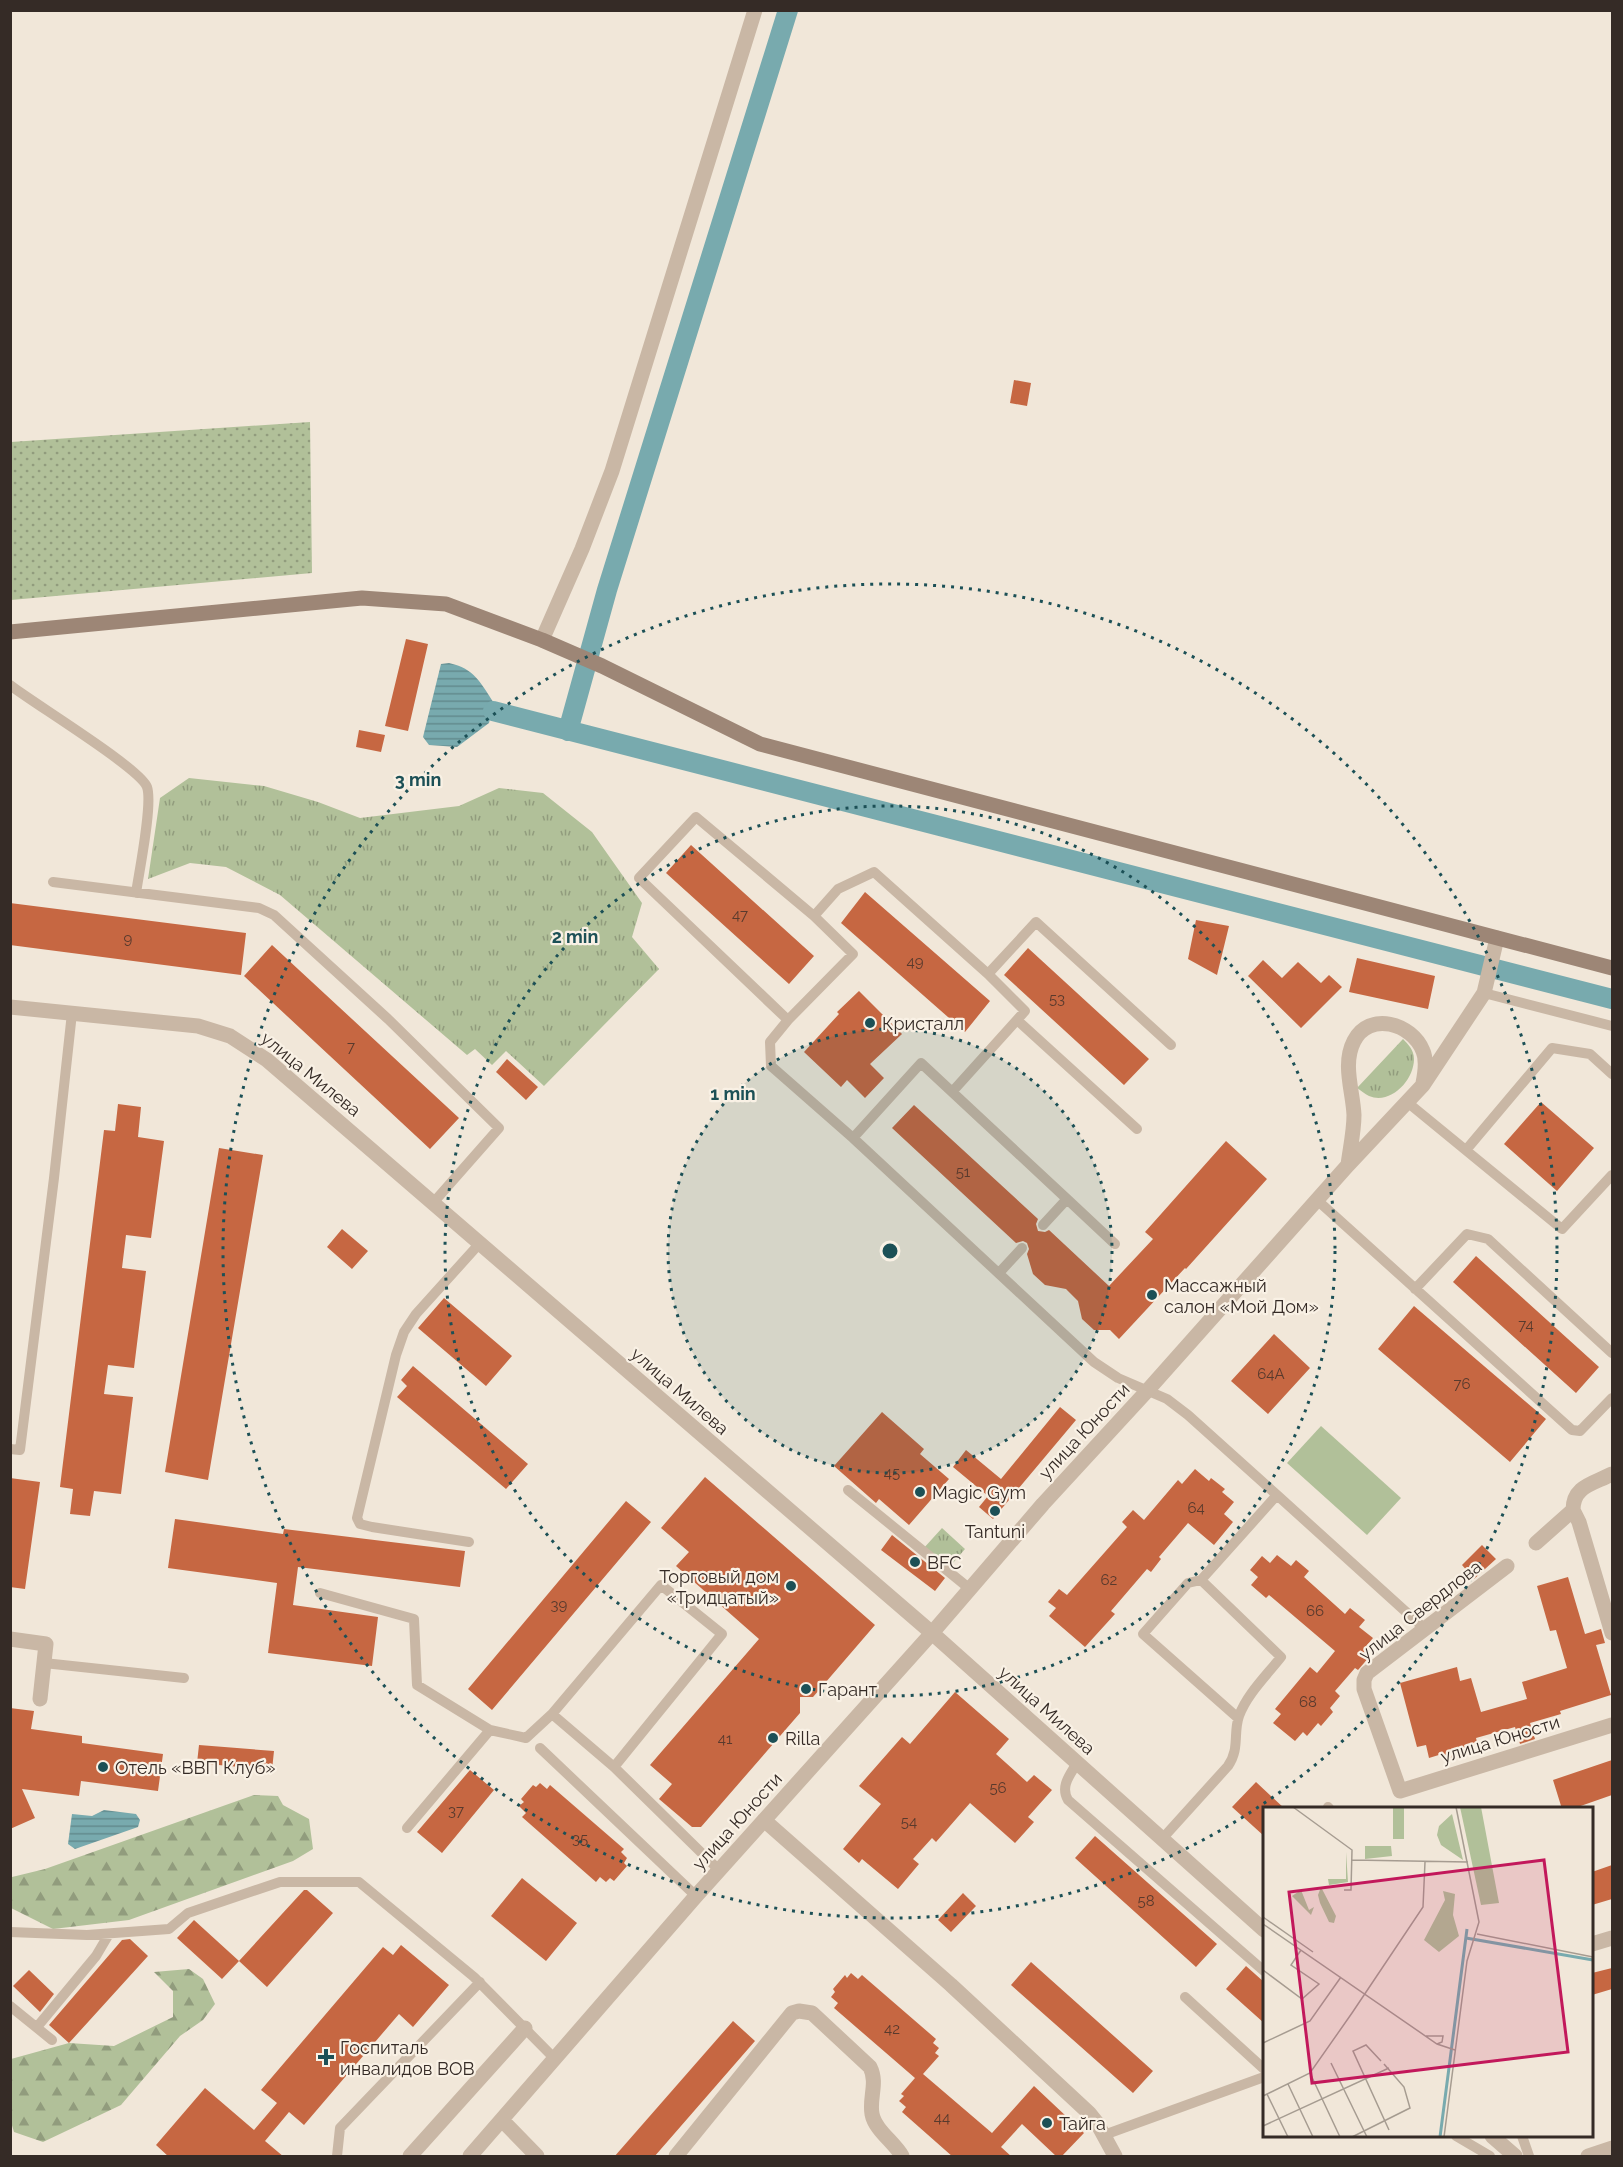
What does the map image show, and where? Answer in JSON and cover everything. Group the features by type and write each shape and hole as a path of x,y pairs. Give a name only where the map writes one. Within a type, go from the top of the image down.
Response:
{"street":[{"path":"542,640 582,549 612,471 755,10"},
{"path":"10,632 362,598 446,604 542,640 602,666 760,744 1496,942 1612,968"},
{"path":"1485,990 1496,942"},
{"name":"улица Юности","path":"470,2157 696,1896 932,1634 1042,1504 1423,1085 1485,990"},
{"name":"улица Милева","path":"10,1007 198,1026 230,1036 267,1060 932,1634 1263,1929"},
{"path":"1348,1165 1354,1116 1348,1064 1354,1041 1364,1029 1374,1024 1391,1024 1403,1028 1414,1036 1424,1052 1423,1085"},
{"path":"1612,1474 1580,1490 1573,1501 1573,1510 1579,1522 1612,1633"},
{"path":"1536,1543 1573,1510"},
{"name":"улица Свердлова","path":"1400,1791 1364,1689 1367,1673 1508,1566"},
{"path":"10,1639 46,1644 40,1699"},
{"name":"улица Юности","path":"1400,1791 1612,1725"},
{"path":"764,1820 855,1899 1089,2113 1115,2157"},
{"path":"1593,1944 1612,1938"},
{"path":"676,2157 792,2013 804,2011 812,2013 870,2067 874,2074 873,2117 902,2157"},
{"path":"410,2157 525,2028"},
{"path":"502,2120 537,2157"},
{"path":"1493,2137 1515,2157"},
{"path":"1588,2157 1612,2148"}],"lane":[{"path":"10,684 125,765 147,786 147,813 135,893"},
{"path":"788,1020 639,878 696,817 814,916 853,954 788,1020 770,1042 771,1066 853,1138 1094,1362 1118,1378 1167,1399 1188,1415 1426,1630"},
{"path":"814,916 838,889 874,872 988,974 1025,1011 952,1092"},
{"path":"53,882 259,908 274,915 388,1019 499,1128 433,1203"},
{"path":"988,974 1036,922 1171,1045"},
{"path":"1485,990 1612,1026"},
{"path":"10,1449 20,1450 72,1013"},
{"path":"1017,1020 1137,1129"},
{"path":"1466,1150 1552,1048 1590,1054 1612,1074"},
{"path":"853,1138 921,1063 1115,1245"},
{"path":"1407,1102 1562,1229 1612,1174"},
{"path":"1044,1225 1067,1199"},
{"path":"1317,1200 1572,1430 1580,1431 1612,1398"},
{"path":"1415,1288 1467,1234 1488,1239 1612,1353"},
{"path":"469,1542 372,1527 360,1524 357,1518 396,1355 404,1332 416,1314 480,1243"},
{"path":"999,1273 1022,1248"},
{"path":"848,1490 969,1589"},
{"path":"1238,1718 1143,1634 1188,1583 1201,1580 1277,1495"},
{"path":"1162,1839 1235,1756 1238,1718 1244,1705 1281,1657 1201,1580"},
{"path":"320,1593 414,1619 417,1685 490,1730 526,1738 552,1714 661,1585 722,1634 614,1767"},
{"path":"44,1663 184,1678"},
{"path":"552,1714 614,1767 719,1870"},
{"path":"407,1828 490,1730"},
{"path":"540,1748 696,1896"},
{"path":"1077,1762 1065,1785 1064,1792 1068,1800 1263,1970"},
{"path":"10,1932 87,1935 170,1929 188,1913 280,1882 359,1882 480,1982 555,2059"},
{"path":"37,2027 96,1956 108,1934"},
{"path":"337,2157 340,2128 480,1982"},
{"path":"1185,1997 1263,2068"},
{"path":"10,2006 52,2040"},
{"path":"1104,2135 1263,2078"},
{"path":"1458,2137 1490,2157"},
{"path":"1522,2137 1529,2157"}],"green space":[{"path":"310,422 312,573 11,600 11,442"},
{"path":"189,778 264,786 318,802 360,818 459,806 499,788 543,793 592,832 642,903 632,937 659,969 544,1086 506,1051 492,1065 475,1049 467,1055 280,895 226,867 190,863 148,879 160,798"},
{"path":"1403,1039 1412,1050 1414,1059 1410,1075 1400,1089 1393,1094 1377,1098 1357,1088"},
{"path":"1321,1426 1401,1498 1367,1535 1287,1463"},
{"path":"942,1528 965,1549 947,1570 923,1549"},
{"path":"254,1795 278,1796 283,1805 309,1819 313,1849 293,1861 129,1920 53,1929 11,1908 12,1877 45,1869"},
{"path":"189,1969 203,1979 215,2004 203,2020 180,2036 121,2105 43,2142 14,2132 11,2122 11,2059 69,2043 114,2046 173,2017 173,1991 154,1972"}],"water":[{"path":"449,663 471,673 494,703 489,723 457,747 429,745 423,737 441,664"},
{"path":"104,1810 136,1814 140,1820 138,1827 75,1849 68,1844 72,1814 92,1816"}],"building":[{"path":"1014,380 1031,383 1027,406 1010,403"},
{"path":"406,639 428,644 408,731 385,726"},
{"path":"359,730 385,735 381,752 356,747"},
{"path":"691,845 814,956 789,984 666,873"},
{"path":"865,892 990,1001 965,1032 841,923"},
{"path":"10,903 246,933 241,975 10,945"},
{"path":"1196,920 1229,926 1217,975 1188,959"},
{"path":"272,945 459,1118 430,1149 244,976"},
{"path":"1028,948 1149,1059 1124,1085 1004,975"},
{"path":"1357,958 1435,976 1428,1009 1349,992"},
{"path":"1263,960 1282,978 1298,962 1321,983 1329,975 1342,987 1301,1028 1248,976"},
{"path":"859,991 902,1034 870,1064 884,1078 865,1098 847,1080 841,1087 804,1052 839,1014 837,1012"},
{"path":"507,1059 538,1087 526,1100 496,1072"},
{"path":"1541,1102 1594,1148 1557,1191 1504,1144"},
{"path":"118,1104 141,1107 138,1137 164,1141 151,1238 126,1235 122,1268 146,1271 134,1368 108,1365 104,1394 133,1397 121,1494 94,1491 90,1516 70,1514 73,1489 60,1487 104,1130 115,1131"},
{"path":"914,1105 1038,1219 1036,1224 1038,1231 1049,1230 1109,1286 1153,1239 1145,1232 1226,1141 1267,1179 1119,1339 1110,1330 1094,1330 1082,1319 1078,1301 1066,1289 1045,1285 1033,1274 1027,1254 1029,1249 1027,1243 1023,1241 1016,1243 892,1128"},
{"path":"219,1148 263,1155 208,1480 165,1472"},
{"path":"342,1229 368,1251 352,1269 327,1247"},
{"path":"1476,1256 1599,1367 1576,1393 1453,1282"},
{"path":"444,1298 512,1356 486,1386 418,1328"},
{"path":"1414,1306 1546,1419 1510,1462 1378,1349"},
{"path":"1274,1334 1310,1368 1268,1414 1231,1381"},
{"path":"413,1366 528,1464 506,1489 397,1397 407,1386 401,1380"},
{"path":"1060,1407 1076,1420 993,1519 979,1507 988,1496 953,1467 966,1450 1001,1479"},
{"path":"882,1412 924,1449 920,1454 949,1479 909,1525 879,1499 876,1503 834,1466"},
{"path":"1195,1469 1209,1481 1211,1478 1225,1489 1222,1492 1234,1502 1224,1514 1233,1522 1214,1545 1188,1523 1159,1557 1161,1559 1151,1572 1147,1569 1111,1611 1115,1614 1085,1647 1049,1616 1056,1608 1048,1602 1059,1589 1067,1595 1127,1527 1122,1522 1133,1510 1144,1520 1178,1480 1182,1484"},
{"path":"705,1477 875,1625 813,1697 800,1697 800,1713 701,1827 692,1827 659,1799 672,1784 650,1765 759,1639 676,1566 689,1552 661,1528"},
{"path":"10,1478 40,1482 25,1589 10,1587"},
{"path":"626,1501 651,1522 492,1710 468,1689"},
{"path":"175,1519 283,1534 284,1529 465,1551 460,1587 298,1567 293,1605 378,1617 372,1666 268,1653 277,1583 168,1568"},
{"name":"BFC","path":"892,1535 945,1578 935,1591 881,1550"},
{"path":"1482,1545 1496,1559 1474,1579 1462,1565"},
{"path":"1277,1555 1291,1566 1296,1560 1309,1571 1304,1577 1345,1614 1350,1608 1365,1620 1359,1627 1373,1638 1363,1650 1370,1656 1358,1670 1355,1668 1335,1691 1340,1696 1330,1708 1333,1712 1321,1726 1318,1723 1307,1736 1303,1732 1295,1741 1273,1723 1281,1714 1275,1709 1310,1667 1317,1673 1335,1651 1269,1595 1266,1598 1251,1585 1258,1577 1250,1570 1262,1556 1270,1563"},
{"path":"1568,1577 1585,1634 1601,1629 1605,1643 1596,1645 1611,1695 1530,1723 1535,1739 1520,1744 1515,1727 1476,1738 1477,1742 1464,1745 1466,1754 1444,1760 1442,1754 1429,1758 1426,1745 1417,1747 1400,1683 1457,1667 1460,1681 1471,1678 1481,1712 1527,1699 1522,1682 1567,1668 1556,1630 1550,1631 1537,1586"},
{"path":"955,1692 1009,1739 996,1754 1027,1782 1034,1775 1052,1790 1028,1817 1034,1822 1015,1843 970,1803 936,1842 932,1838 913,1859 919,1864 898,1889 862,1859 859,1863 843,1849 881,1804 859,1786 902,1737 910,1744"},
{"name":"Отель «ВВП Клуб»","path":"10,1708 34,1711 31,1729 82,1736 82,1743 163,1754 158,1791 81,1781 79,1796 22,1789 35,1818 10,1829"},
{"path":"199,1745 274,1751 272,1770 197,1763"},
{"path":"1612,1760 1612,1795 1578,1807 1561,1807 1553,1780"},
{"path":"470,1770 494,1790 442,1853 417,1832"},
{"path":"1256,1782 1283,1807 1263,1807 1263,1835 1232,1807"},
{"path":"540,1783 547,1789 550,1785 624,1849 621,1852 627,1858 624,1863 627,1866 614,1881 610,1878 606,1882 600,1877 596,1882 522,1817 526,1813 519,1806 524,1802 521,1799 533,1785 536,1787"},
{"path":"1095,1836 1217,1944 1196,1967 1075,1858"},
{"path":"1612,1865 1612,1899 1593,1905 1593,1872"},
{"path":"522,1878 577,1923 546,1961 491,1916"},
{"path":"304,1890 307,1890 333,1913 267,1987 239,1961"},
{"path":"963,1893 976,1906 951,1932 938,1920"},
{"path":"194,1920 239,1961 222,1979 177,1938"},
{"path":"130,1939 148,1956 69,2043 49,2025 122,1940"},
{"name":"Госпиталь инвалидов ВОВ","path":"401,1945 449,1985 413,2027 399,2014 304,2125 289,2112 265,2141 284,2157 169,2157 156,2145 205,2088 254,2130 277,2103 261,2090 383,1947 393,1955"},
{"path":"1031,1962 1153,2071 1133,2093 1011,1985"},
{"path":"1246,1966 1263,1981 1263,2022 1226,1989"},
{"path":"1612,1968 1612,1989 1593,1995 1593,1973"},
{"path":"29,1970 54,1994 40,2012 13,1986"},
{"path":"851,1973 858,1979 862,1975 936,2039 933,2043 939,2048 935,2053 939,2056 923,2074 992,2133 1034,2086 1084,2133 1061,2157 1057,2157 1022,2124 1001,2147 1012,2157 953,2157 902,2112 906,2107 899,2101 904,2096 901,2094 915,2078 834,2008 838,2003 831,1997 835,1992 833,1989 845,1975 847,1978"},
{"path":"733,2021 755,2041 654,2157 614,2157"}],"waterway":[{"path":"568,731 607,590 788,10"},
{"path":"493,711 1612,999"}],"place":[{"name":"Кристалл","path":"870,1023"},
{"name":"Массажный салон «Мой Дом»","path":"1152,1295"},
{"name":"Magic Gym","path":"920,1492"},
{"name":"Tantuni","path":"995,1511"},
{"name":"BFC","path":"915,1562"},
{"name":"Торговый дом «Тридцатый»","path":"791,1586"},
{"name":"Гарант","path":"806,1689"},
{"name":"Rilla","path":"773,1738"},
{"name":"Отель «ВВП Клуб»","path":"103,1767"},
{"name":"Госпиталь инвалидов ВОВ","path":"326,2057"},
{"name":"Тайга","path":"1047,2123"}]}
